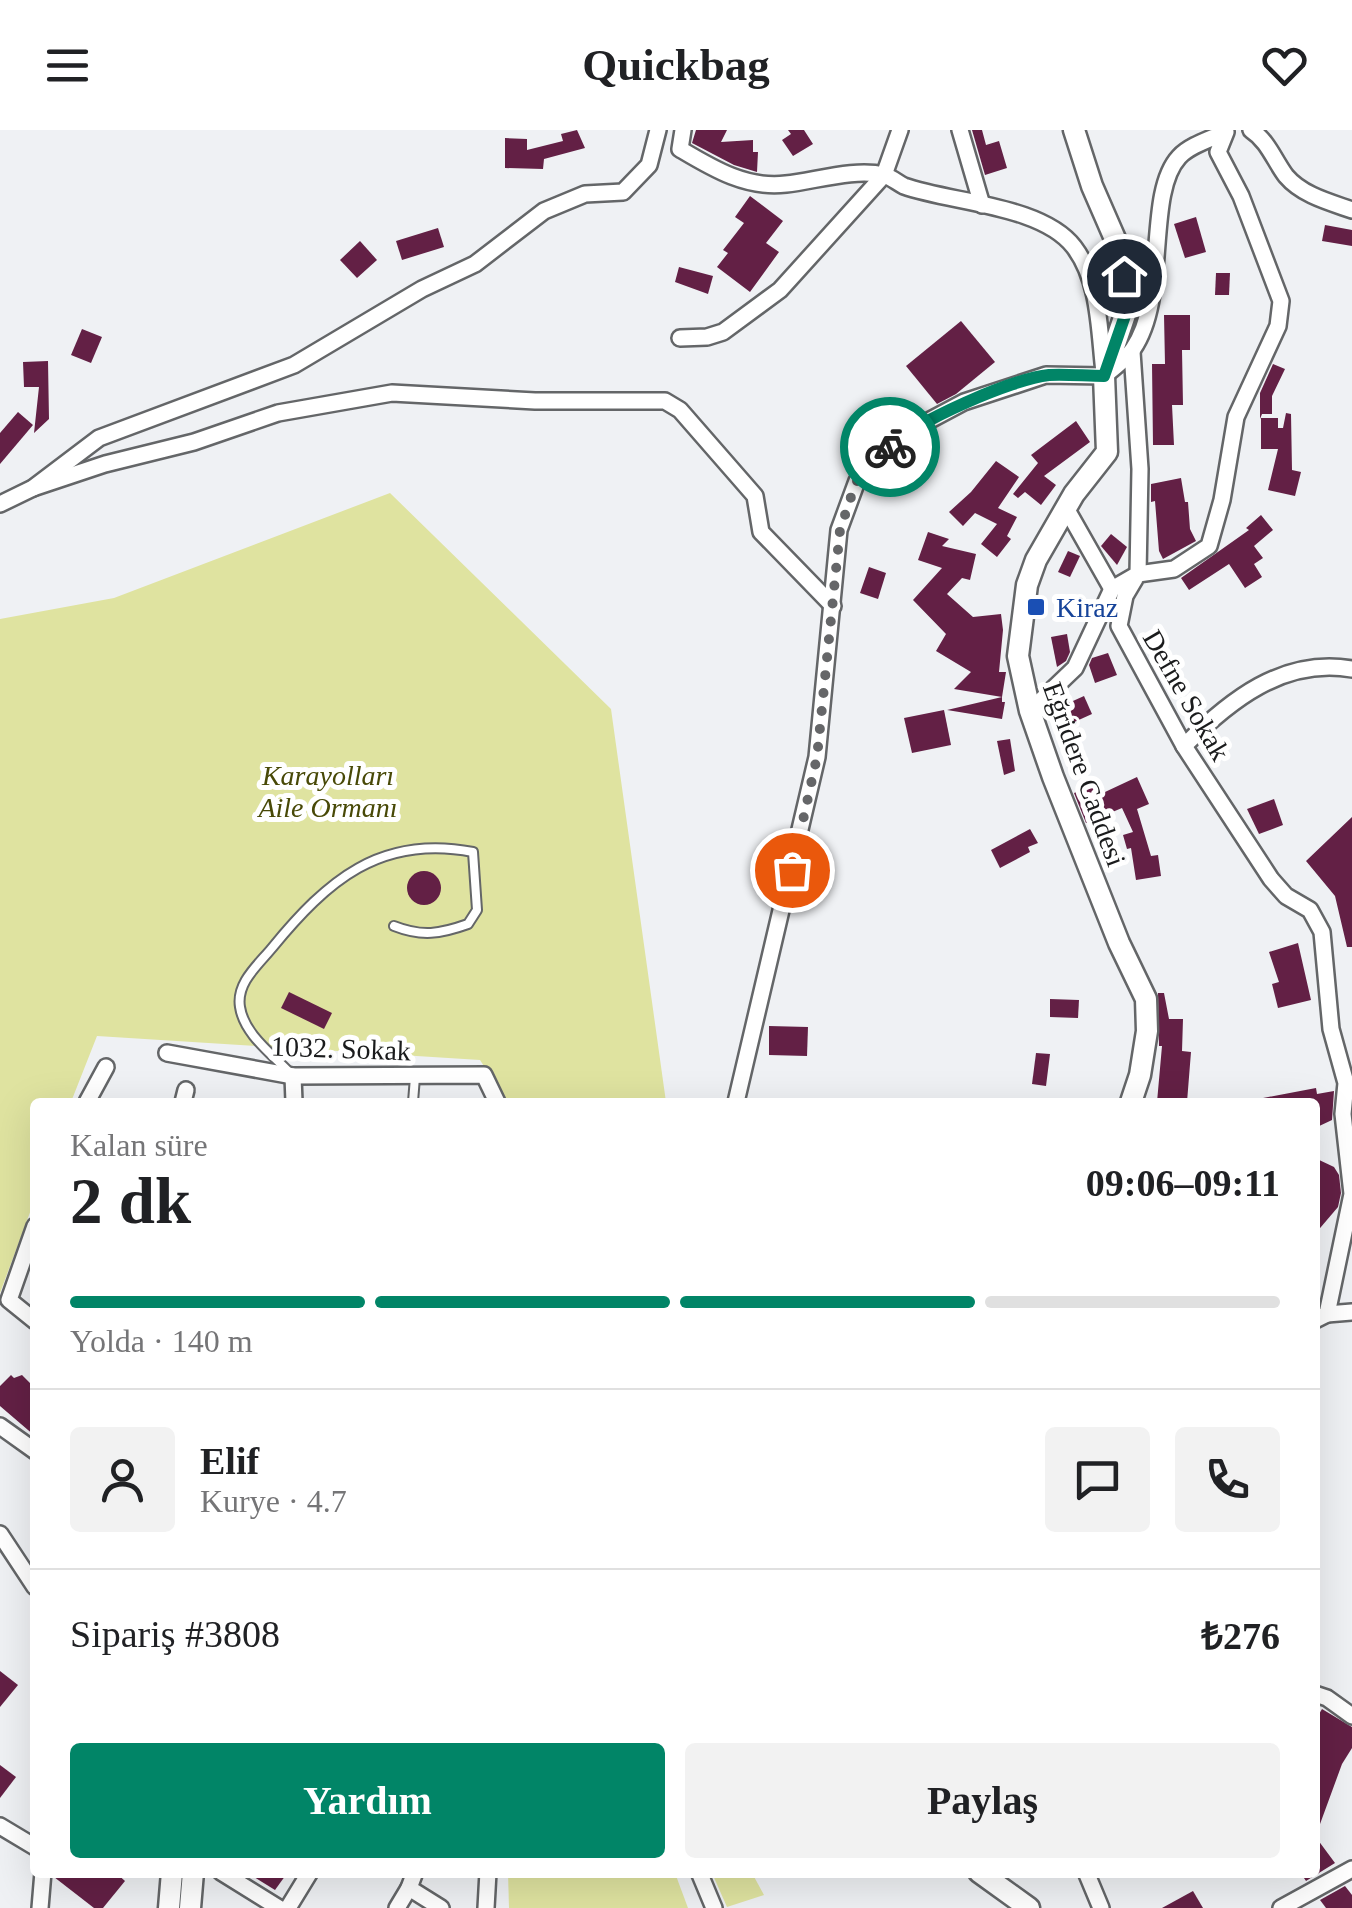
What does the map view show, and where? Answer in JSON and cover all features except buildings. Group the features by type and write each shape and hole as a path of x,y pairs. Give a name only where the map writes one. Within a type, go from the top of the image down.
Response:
{"street":[{"path":"33,488 99,438 294,365 422,289 475,264 544,211 585,194 623,192 649,165 658,130"},
{"path":"684,130 680,149 729,178 782,185 827,176 884,175 905,186 982,205 1056,231 1074,247 1096,298 1104,376"},
{"path":"680,338 723,332 780,290 884,175 900,130"},
{"path":"960,130 982,205"},
{"name":"Eğridere Caddesi","path":"1074,130 1092,186 1120,248 1129,304 1104,376 1107,452 1048,536 1028,586 1018,656 1030,712 1084,858 1146,999 1147,1030 1132,1098"},
{"path":"1251,130 1260,136 1287,177 1310,194 1352,210"},
{"path":"737,1098 817,757 840,530 856,482 902,435 964,402 1046,375 1104,376 1132,352 1146,324 1154,287 1164,179 1179,156 1230,131"},
{"path":"1030,712 1075,668 1112,590 1138,574 1174,569 1209,546 1222,500 1236,417 1278,326 1281,300 1240,196 1218,152 1230,131"},
{"path":"1132,352 1140,468 1138,574"},
{"path":"0,504 33,488 105,464 194,442 278,414 392,393 665,401 680,410 755,496 761,532 833,606"},
{"path":"1066,508 1112,590"},
{"name":"Defne Sokak","path":"1138,574 1124,596 1119,626 1184,746 1271,879 1286,896 1310,910 1322,932 1331,1029 1346,1083 1342,1114 1352,1194 1321,1317"},
{"path":"1184,746 1220,710 1248,690 1292,672 1332,666 1352,669"},
{"name":"1032. Sokak","path":"168,1054 293,1076 484,1076 495,1098"},
{"path":"88,1098 106,1067"},
{"path":"293,1076 294,1098"},
{"path":"30,1240 9,1300 30,1318"},
{"path":"1321,1317 1352,1312"},
{"path":"0,1426 30,1447"},
{"path":"0,1534 30,1579"},
{"path":"1320,1696 1352,1716"},
{"path":"0,1826 30,1844"},
{"path":"1281,1908 1352,1869"},
{"path":"40,1908 42,1878"},
{"path":"169,1908 172,1878"},
{"path":"190,1908 192,1878"},
{"path":"231,1878 280,1908"},
{"path":"288,1908 306,1878"},
{"path":"486,1908 488,1878"},
{"path":"702,1878 714,1908"},
{"path":"987,1878 1029,1908"},
{"path":"1088,1878 1101,1908"},
{"path":"397,1908 412,1880 441,1908"}],"lane":[{"path":"293,1076 244,1023 239,1002 246,978 304,909 350,870 398,852 444,846 473,852 477,910 468,924 438,934 414,934 394,926"},
{"path":"413,1098 416,1076"}],"green space":[{"name":"Karayolları Aile Ormanı","path":"390,493 611,709 665,1098 504,1098 480,1060 97,1036 73,1098 30,1098 30,1212 0,1293 0,619 114,598"},
{"path":"508,1878 677,1878 688,1908 509,1908"},
{"path":"714,1878 755,1878 764,1895 727,1907"}],"way so far":[{"path":"792,870 817,757 840,530 856,482 890,447"}],"place":[{"name":"Kiraz","path":"1036,607"}],"route":[{"path":"890,447 902,435 964,402 991,393 1046,375 1104,376 1129,304 1124,276"}]}
